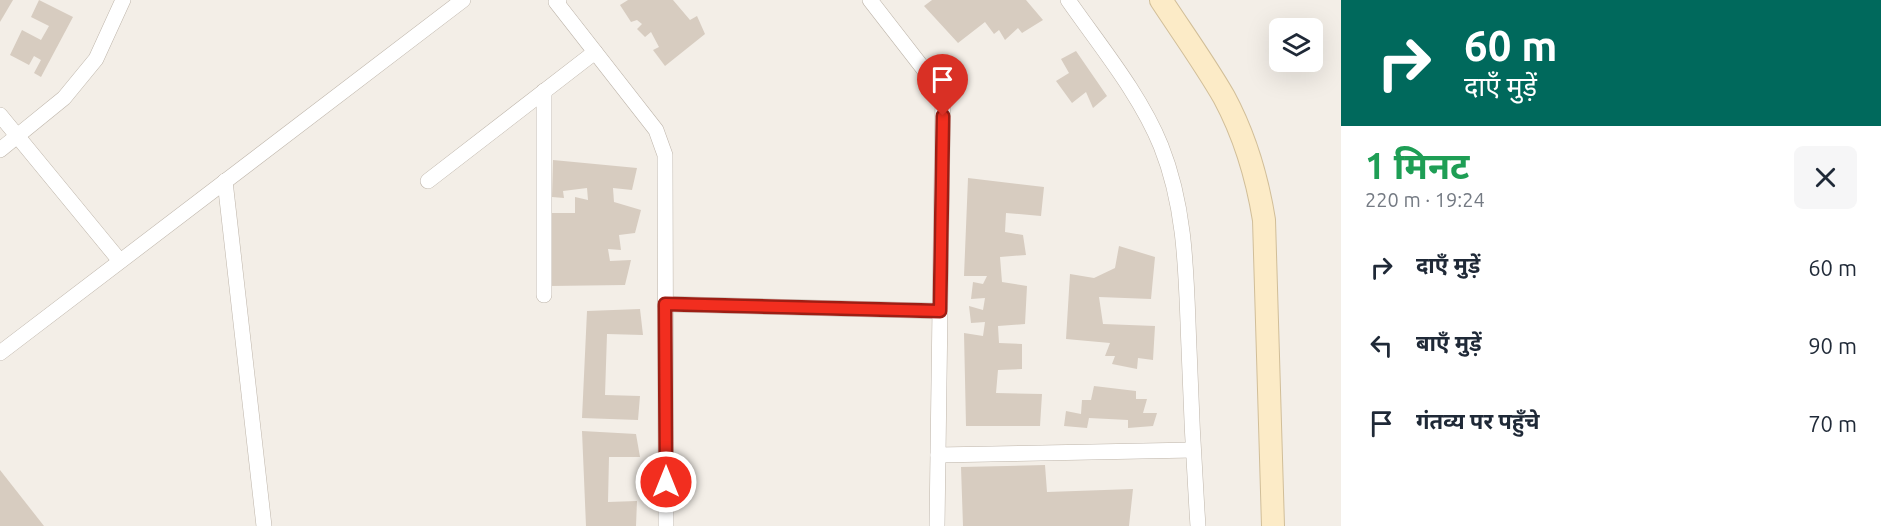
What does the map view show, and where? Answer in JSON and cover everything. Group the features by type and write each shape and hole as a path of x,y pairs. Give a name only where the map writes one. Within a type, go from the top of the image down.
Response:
{"street":[{"path":"0,150 63,98 96,59 123,0"},
{"path":"0,353 463,0"},
{"path":"559,0 556,2 656,130 665,155 666,526"},
{"path":"1068,0 1141,105 1160,144 1174,182 1185,244 1198,526"},
{"path":"1161,0 1224,98 1245,143 1258,185 1264,220 1273,526"},
{"path":"872,1 943,94 937,526"},
{"path":"428,181 595,52"},
{"path":"544,91 544,295"},
{"path":"0,115 120,261"},
{"path":"225,181 264,526"},
{"path":"665,304 940,311"},
{"path":"938,454 1193,450"}],"building":[{"path":"0,0 13,0 0,22"},
{"path":"39,0 73,17 41,77 34,73 41,60 34,56 29,65 10,55 22,30 41,40 49,26 31,17"},
{"path":"628,0 673,0 690,20 697,16 705,34 665,66 653,50 659,47 651,32 645,37 637,29 642,24 637,20 631,22 620,5"},
{"path":"932,0 1026,0 1043,20 1022,33 1018,28 1005,40 999,30 994,34 985,22 958,43 924,6"},
{"path":"1076,51 1107,96 1093,108 1086,92 1072,103 1056,81 1069,73 1061,59"},
{"path":"553,160 637,168 632,190 613,188 614,202 641,210 635,233 619,235 621,250 608,249 610,261 631,260 625,285 550,286 550,213 575,213 575,197 588,200 587,188 563,191 564,198 552,197"},
{"path":"968,178 1044,187 1041,216 1006,213 1005,232 1023,235 1026,255 1000,257 1002,282 1027,286 1025,324 998,326 999,343 1022,344 1022,369 998,370 996,393 1042,394 1040,426 966,426 964,333 983,336 985,322 971,323 969,306 983,310 985,298 971,299 973,282 983,284 987,276 964,276"},
{"path":"1119,246 1155,257 1151,299 1099,297 1103,324 1155,326 1153,360 1138,358 1137,369 1112,364 1115,356 1105,356 1110,343 1066,339 1070,274 1094,278 1115,268"},
{"path":"640,309 643,335 607,334 605,395 640,396 638,420 582,418 587,311"},
{"path":"1094,386 1136,391 1136,399 1147,399 1143,413 1157,413 1153,426 1128,428 1128,420 1089,418 1087,428 1064,426 1066,411 1081,414 1082,400 1091,400"},
{"path":"582,431 636,434 640,457 609,457 608,502 637,501 636,526 586,526"},
{"path":"1045,465 1047,492 1133,489 1129,526 963,526 961,467"},
{"path":"0,470 44,526 0,526"}],"route":[{"path":"666,482 665,304 940,311 943,116"}]}
